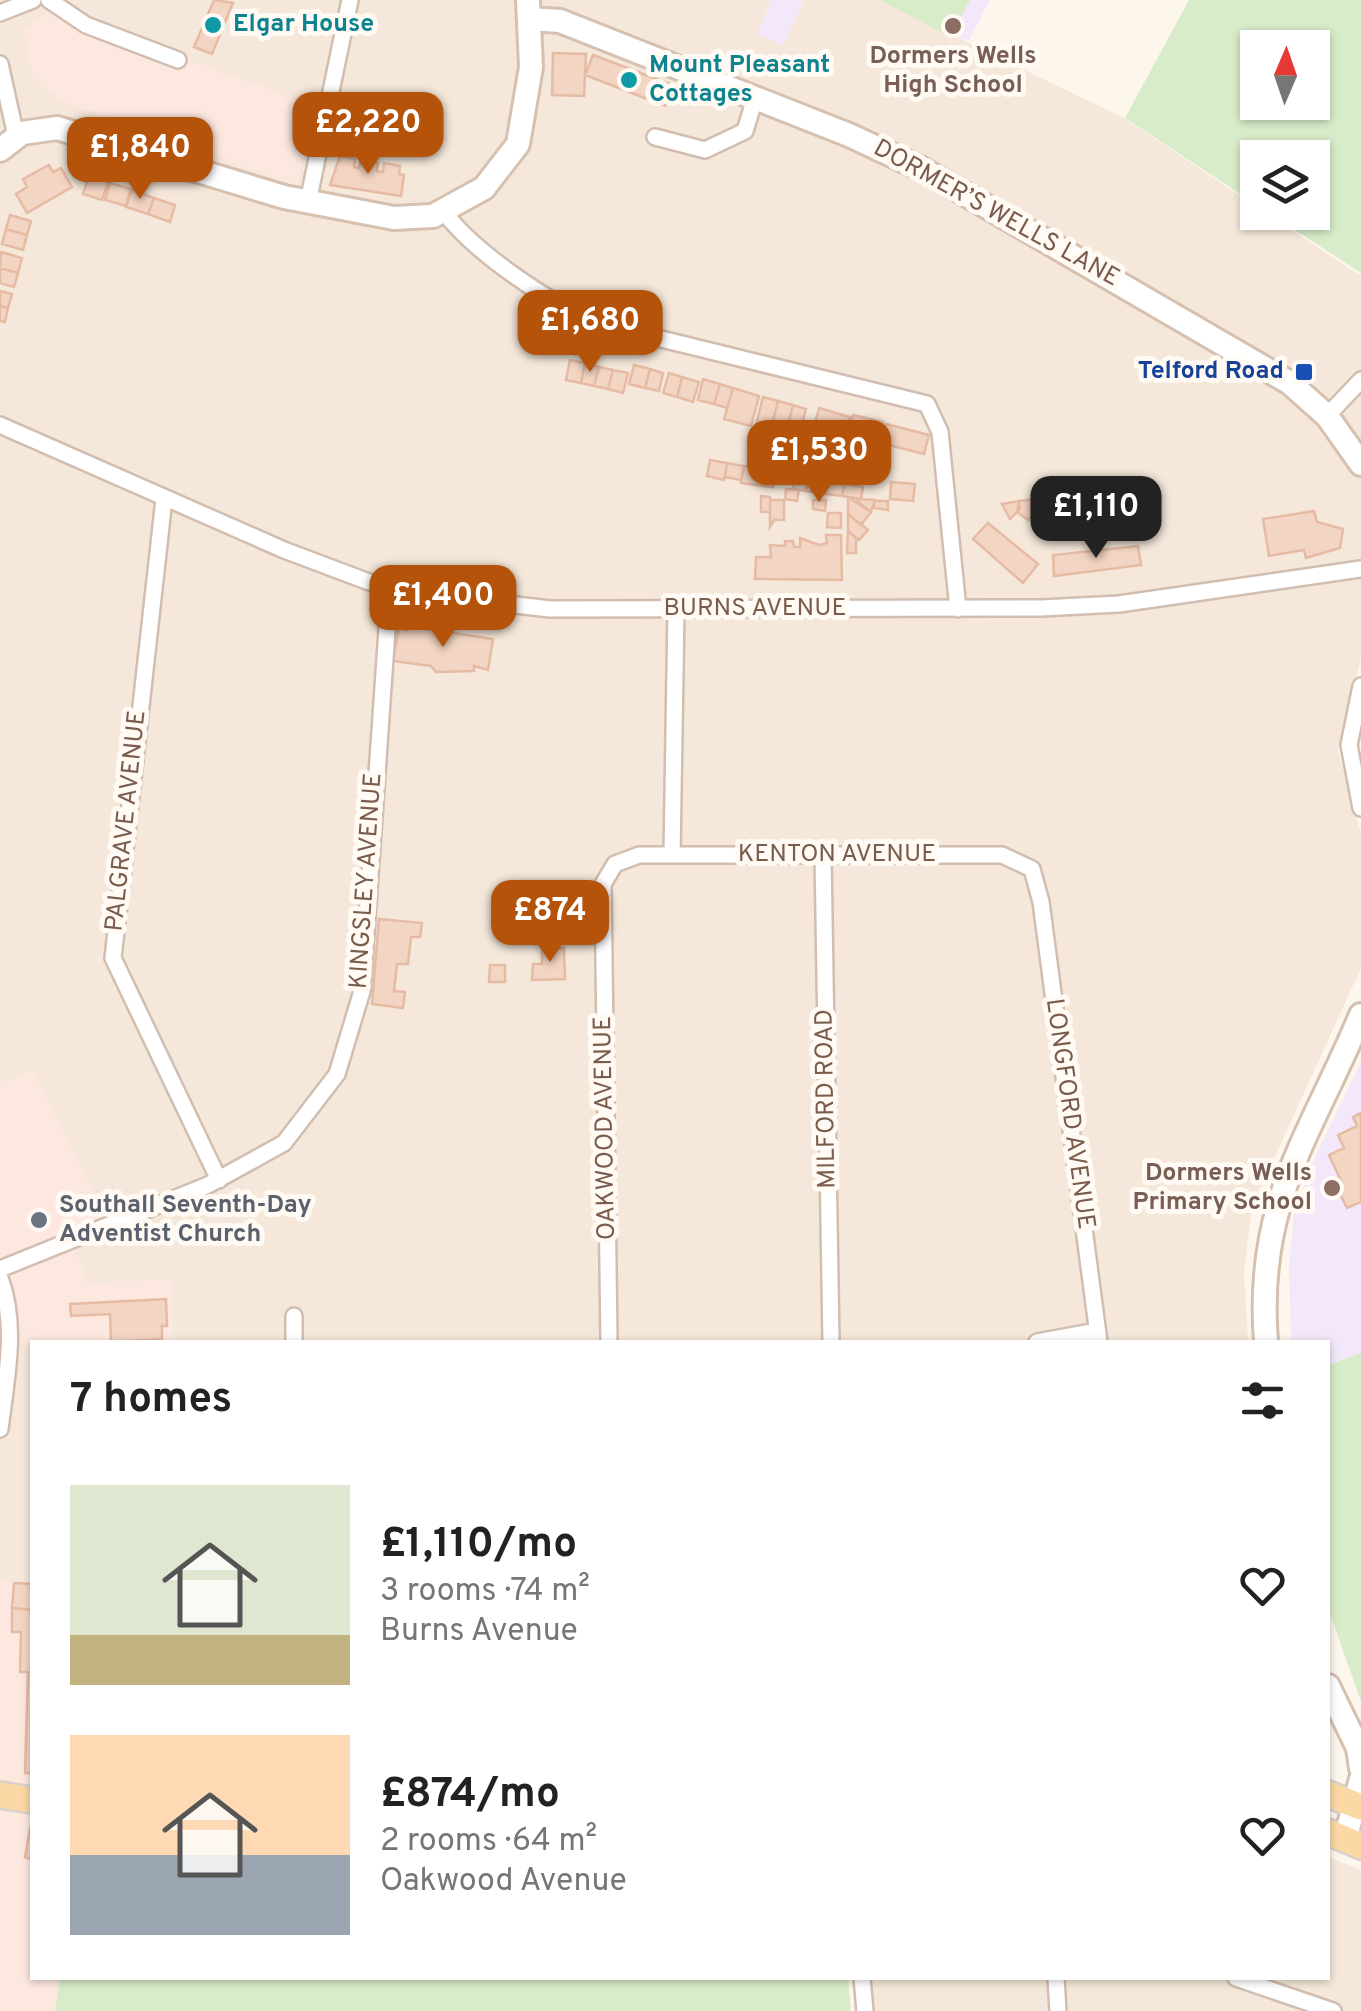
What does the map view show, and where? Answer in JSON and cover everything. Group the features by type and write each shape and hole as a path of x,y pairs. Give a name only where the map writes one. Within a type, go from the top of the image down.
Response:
{"main road":[{"path":"1330,1794 1359,1797"},
{"path":"0,1795 30,1800"}],"street":[{"path":"0,13 33,0"},
{"path":"48,0 86,26 178,60"},
{"path":"308,202 350,0"},
{"path":"0,64 8,143 40,128 68,130 238,185 408,220 444,212 493,181 518,144 529,93 529,10"},
{"name":"DORMER’S WELLS LANE","path":"529,10 849,135 989,204 1276,374 1327,416 1361,464"},
{"path":"655,137 704,150 744,130 755,98"},
{"path":"444,212 459,233 567,309 596,323 926,404 940,432 958,609"},
{"path":"1327,416 1358,391"},
{"name":"BURNS AVENUE","path":"0,425 317,563 390,586 502,607 958,609 1119,604 1361,569"},
{"name":"PALGRAVE AVENUE","path":"164,499 113,958 219,1180"},
{"name":"KINGSLEY AVENUE","path":"0,1269 219,1180 284,1143 337,1074 362,990 390,586"},
{"path":"672,854 676,609"},
{"path":"1361,686 1349,745 1350,771 1361,808"},
{"name":"KENTON AVENUE","path":"621,860 672,854 1002,855 1026,863 1039,886"},
{"name":"MILFORD ROAD","path":"823,855 831,1340"},
{"name":"OAKWOOD AVENUE","path":"609,1340 602,894 605,876 621,860"},
{"name":"LONGFORD AVENUE","path":"1039,886 1098,1336"},
{"path":"1266,1340 1264,1271 1275,1208 1299,1144 1361,1015"},
{"path":"0,1278 8,1299 10,1331 0,1429"},
{"path":"294,1316 294,1340"},
{"path":"1057,1340 1098,1336"},
{"path":"1330,1690 1358,1748 1361,1768"},
{"path":"1345,1839 1359,1797"},
{"path":"862,1980 865,2011"},
{"path":"1056,1980 1058,2011"},
{"path":"1242,1980 1334,2011"}],"shaded area":[{"path":"0,0 772,0 757,34 782,45 804,0 880,0 1124,118 1240,196 1240,230 1292,230 1361,276 1361,657 1338,751 1361,834 1361,968 1252,1207 1244,1271 1248,1340 172,1340 172,1279 87,1284 70,1238 32,1072 0,1084"},
{"path":"772,0 804,0 783,46 757,34"},
{"name":"Dormers Wells High School","path":"880,0 990,0 969,40 950,37"},
{"path":"49,10 315,106 297,185 62,101 33,76 24,31"},
{"name":"Dormers Wells Primary School","path":"1361,1062 1361,1353 1330,1364 1330,1340 1291,1340 1289,1267 1294,1214 1313,1161"},
{"path":"33,1072 109,1221 70,1238 87,1284 172,1279 172,1340 30,1340 13,1343 10,1358 0,1358 0,1084"},
{"path":"13,1343 30,1343 30,1584 0,1581 0,1358 10,1358"},
{"path":"0,1581 30,1584 30,1980 60,1980 55,2011 0,2011"},
{"path":"1330,1858 1361,1870 1361,2011 872,2011 870,1980 1330,1980"}],"green space":[{"name":"Dormers Wells High School","path":"880,0 970,0 950,37"},
{"path":"1189,0 1361,0 1361,273 1295,230 1330,230 1330,140 1240,140 1240,194 1125,118"},
{"path":"1361,1353 1361,1701 1330,1614 1330,1364"},
{"path":"60,1980 848,1980 851,2011 55,2011"}],"building":[{"name":"Elgar House","path":"214,0 233,3 212,54 194,47"},
{"path":"553,53 586,54 584,96 552,95"},
{"name":"Mount Pleasant Cottages","path":"593,55 673,85 665,106 585,75"},
{"path":"340,156 355,159 354,167 359,168 361,160 378,163 377,171 383,172 384,163 400,166 399,174 404,175 401,196 330,185"},
{"path":"49,165 53,172 61,168 72,187 27,213 16,194 27,187 23,179"},
{"path":"89,176 108,182 102,200 83,194"},
{"path":"110,183 131,189 126,206 105,200"},
{"path":"132,190 154,198 148,214 126,207"},
{"path":"154,198 175,205 170,222 148,214"},
{"path":"10,215 31,221 27,235 6,229"},
{"path":"6,229 27,235 23,250 2,244"},
{"path":"1,252 22,258 18,273 0,268"},
{"path":"0,268 18,273 14,287 0,283"},
{"path":"0,291 12,294 8,308 0,306"},
{"path":"0,306 8,308 5,322 0,321"},
{"path":"570,360 585,363 581,383 566,380"},
{"path":"585,363 599,367 594,386 581,383"},
{"path":"634,365 650,369 645,388 629,384"},
{"path":"599,367 613,370 608,389 594,386"},
{"path":"650,369 663,373 659,391 645,388"},
{"path":"613,370 628,373 623,393 608,389"},
{"path":"669,373 682,377 677,397 663,393"},
{"path":"682,377 699,382 693,402 677,397"},
{"path":"703,379 720,384 714,404 698,400"},
{"path":"720,384 733,388 727,408 714,404"},
{"path":"733,388 759,396 751,426 724,419"},
{"path":"763,397 778,401 770,433 755,429"},
{"path":"778,401 793,405 785,437 770,433"},
{"path":"793,405 806,409 798,440 785,437"},
{"path":"819,408 850,417 844,439 813,430"},
{"path":"853,415 883,422 878,443 848,436"},
{"path":"886,424 929,435 924,454 881,443"},
{"path":"710,460 727,463 724,480 707,476"},
{"path":"779,460 793,463 789,479 774,479"},
{"path":"727,463 744,466 741,480 725,477"},
{"path":"744,466 776,471 773,487 741,483"},
{"path":"796,475 809,477 806,491 793,489"},
{"path":"809,476 828,480 825,494 806,491"},
{"path":"828,479 845,483 842,496 825,494"},
{"path":"891,482 915,484 913,501 890,499"},
{"path":"845,484 863,487 861,499 842,496"},
{"path":"786,489 799,490 797,501 785,499"},
{"path":"761,496 770,497 770,512 761,512"},
{"path":"848,497 871,512 861,525 848,514"},
{"path":"1037,499 1038,510 1028,520 1017,512 1019,501"},
{"path":"770,500 784,500 784,520 774,520 770,527"},
{"path":"813,500 826,500 825,511 813,509"},
{"path":"875,500 871,512 857,501"},
{"path":"874,501 888,501 888,510 874,508"},
{"path":"1019,501 1020,509 1010,519 1002,504"},
{"path":"1314,511 1317,522 1343,529 1340,548 1306,558 1304,550 1269,556 1263,519"},
{"path":"828,513 841,513 841,528 827,527"},
{"path":"848,514 868,530 859,540 848,531"},
{"path":"988,523 1038,564 1023,583 973,539"},
{"path":"848,531 856,538 856,553 847,553"},
{"path":"826,535 841,535 842,580 755,579 756,557 771,557 770,545 785,546 785,541 793,541 794,547 800,547 800,538 819,545 827,543"},
{"path":"1138,546 1141,565 1054,576 1053,555"},
{"path":"408,626 493,639 488,670 474,666 474,671 436,672 431,666 393,661 399,628 407,630"},
{"path":"379,919 422,923 420,937 411,937 408,964 397,964 394,991 405,992 403,1008 372,1004"},
{"path":"564,948 565,979 532,980 533,964 542,964 542,949"},
{"path":"490,965 505,965 505,982 489,982"},
{"path":"1361,1113 1361,1202 1347,1208 1336,1186 1342,1183 1329,1155 1344,1148 1338,1135 1357,1126 1353,1117"},
{"path":"166,1299 167,1326 162,1326 162,1339 111,1340 110,1314 71,1316 70,1304"},
{"path":"14,1583 30,1584 30,1610 12,1608"},
{"path":"12,1608 30,1610 30,1672 20,1672 21,1632 12,1632"},
{"path":"28,1672 30,1672 30,1773 25,1773"},
{"path":"30,1828 30,1858 25,1857"}],"place":[{"name":"Elgar House","path":"213,25"},
{"name":"Dormers Wells High School","path":"953,26"},
{"name":"Mount Pleasant Cottages","path":"629,80"},
{"name":"Telford Road","path":"1304,372"},
{"name":"Dormers Wells Primary School","path":"1332,1188"},
{"name":"Southall Seventh-Day Adventist Church","path":"39,1220"}]}
